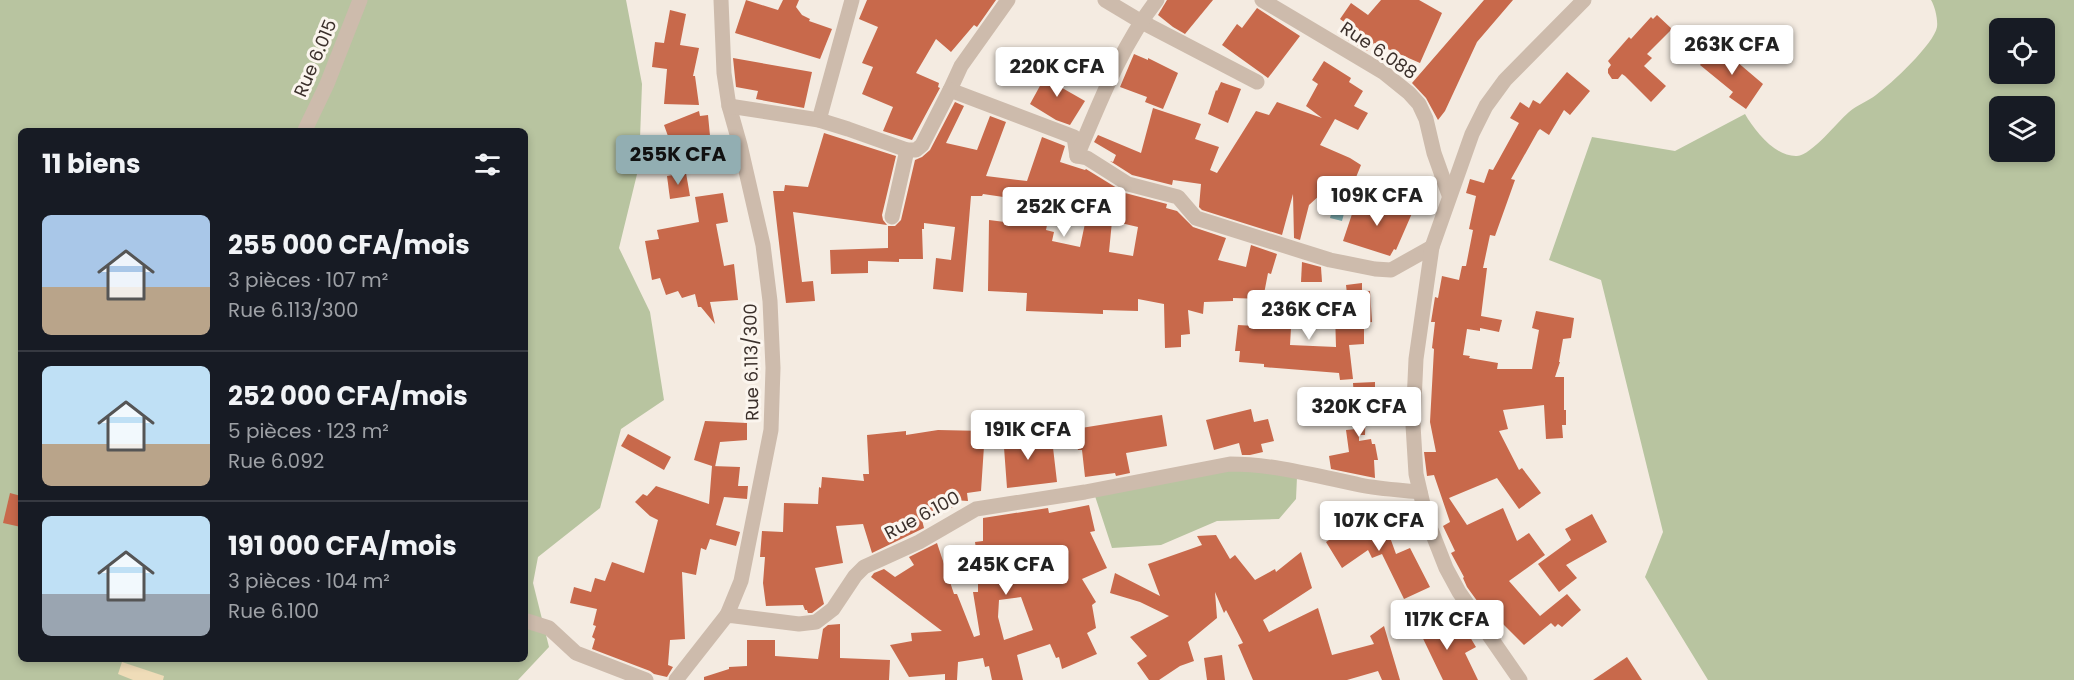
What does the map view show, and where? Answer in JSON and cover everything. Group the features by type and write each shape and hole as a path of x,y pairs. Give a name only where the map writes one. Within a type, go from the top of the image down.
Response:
{"street":[{"name":"Rue 6.015","path":"306,128 327,84 360,0"},
{"name":"Rue 6.113/300","path":"721,0 724,72 729,106 763,245 770,301 773,368 771,430 741,580 727,615"},
{"path":"819,120 852,0"},
{"path":"729,106 819,120 907,150 916,150 922,145 961,66 1008,0"},
{"path":"1104,0 1257,82"},
{"path":"1077,156 1113,72 1140,21 1157,0"},
{"name":"Rue 6.088","path":"1262,0 1383,72 1409,93 1419,104 1426,119 1434,153 1449,195"},
{"path":"1520,680 1459,592 1446,568 1426,517 1416,474 1413,425 1416,359 1422,301 1432,247 1472,134 1504,80 1584,0"},
{"path":"950,90 1074,137 1077,156"},
{"path":"892,217 907,150"},
{"path":"1077,156 1087,158 1128,184 1178,197 1196,218 1330,260 1391,270 1432,247"},
{"name":"Rue 6.100","path":"727,615 799,624 816,621 833,609 855,576 864,567 919,542 976,509 1085,492 1230,464 1245,464 1361,485 1420,492"},
{"path":"676,680 727,615"},
{"path":"528,621 549,628 576,653 646,680"}],"green space":[{"path":"0,0 626,0 642,84 639,166 619,248 650,312 664,400 621,429 600,508 538,557 533,583 549,647 518,680 0,680"},
{"path":"1931,0 2074,0 2074,680 1708,680 1645,577 1663,532 1601,280 1549,260 1592,137 1675,151 1745,114 1754,128 1774,148 1789,155 1803,154 1817,144 1855,107 1883,90 1920,53 1937,27 1935,9"},
{"path":"1234,468 1297,477 1296,499 1279,519 1217,521 1161,545 1112,548 1094,493"}],"sand":[{"path":"122,662 164,676 163,680 133,680 118,674"}],"water":[{"path":"1336,196 1348,198 1342,221 1330,218"}],"building":[{"path":"746,0 778,10 783,0 799,0 796,7 802,15 810,19 809,21 832,29 820,59 735,33"},
{"path":"867,0 996,0 977,27 974,25 951,52 936,39 916,73 939,83 940,88 912,140 883,131 893,107 862,94 873,67 862,63 878,27 859,19"},
{"path":"1167,0 1213,0 1185,34 1158,15"},
{"path":"1381,0 1419,0 1442,13 1420,63 1374,43 1367,51 1348,40 1355,30 1340,19 1351,3 1368,15"},
{"path":"1484,0 1513,0 1477,42 1445,111 1438,120 1426,98 1412,83"},
{"path":"1257,8 1300,36 1268,78 1222,45 1237,24 1242,28"},
{"path":"670,10 686,14 680,45 699,48 693,76 695,76 699,105 664,104 667,69 652,67 655,42 664,43"},
{"path":"1657,15 1672,29 1647,54 1652,58 1644,66 1666,86 1651,102 1622,74 1618,79 1612,79 1608,73 1611,65 1608,61 1629,37 1631,39 1651,17 1653,19"},
{"path":"1716,44 1763,84 1746,109 1729,97 1733,92 1700,65"},
{"path":"1134,54 1148,60 1148,58 1178,73 1163,109 1145,102 1147,97 1120,87"},
{"path":"733,58 812,72 804,108 756,99 758,91 736,87"},
{"path":"1324,61 1351,78 1349,82 1363,91 1354,106 1368,113 1358,130 1335,119 1320,145 1361,165 1348,197 1320,195 1309,205 1300,240 1294,238 1293,194 1282,235 1202,210 1199,207 1201,184 1173,180 1172,185 1132,175 1110,161 1113,162 1116,155 1094,142 1098,135 1141,153 1153,108 1201,124 1195,139 1219,147 1210,170 1217,173 1256,111 1269,115 1277,102 1322,118 1306,106 1318,84 1312,80"},
{"path":"1052,64 1065,71 1057,85 1085,101 1070,125 1056,120 1030,104"},
{"path":"1567,72 1590,91 1570,115 1564,110 1549,135 1540,129 1538,131 1511,179 1515,180 1495,236 1490,235 1483,268 1487,268 1481,316 1502,320 1499,332 1480,328 1480,331 1467,329 1463,355 1498,363 1497,369 1532,369 1539,330 1532,328 1536,311 1574,318 1571,338 1563,339 1560,362 1555,377 1564,377 1566,425 1562,425 1563,438 1546,439 1544,405 1503,410 1508,429 1499,431 1519,470 1522,468 1541,493 1519,509 1497,478 1449,498 1467,525 1503,508 1517,541 1529,533 1545,555 1509,581 1540,616 1567,594 1581,610 1562,627 1558,624 1555,627 1551,623 1524,645 1486,607 1483,609 1467,587 1451,553 1455,551 1443,526 1450,522 1434,475 1427,476 1424,452 1436,452 1430,422 1435,322 1431,322 1435,297 1438,298 1442,276 1459,280 1462,266 1466,266 1473,230 1469,229 1476,196 1466,193 1470,179 1484,183 1489,169 1493,170 1519,123 1510,118 1520,102 1529,108 1533,100 1540,104"},
{"path":"1221,82 1241,89 1228,123 1208,114"},
{"path":"955,102 964,106 946,143 977,150 990,116 1006,122 986,176 1027,181 1042,137 1065,146 1060,162 1086,169 1125,193 1167,204 1166,208 1177,211 1193,227 1226,238 1218,260 1246,267 1251,245 1277,254 1271,274 1268,273 1263,299 1233,298 1233,301 1204,302 1203,314 1188,310 1190,334 1181,335 1181,347 1165,348 1164,304 1138,299 1138,311 1103,310 1103,314 1026,311 1027,293 988,291 989,220 1013,223 1017,199 983,194 982,196 971,196 963,292 933,289 936,258 951,260 955,227 924,223 924,229 922,229 923,259 899,259 899,262 868,261 868,273 831,274 830,250 888,248 888,226 895,226 901,220 915,160 930,150","holes":["1051,206 1087,214 1080,247 1052,241 1054,232 1046,230","1112,221 1138,227 1133,256 1109,252"]},
{"path":"699,111 700,116 708,115 711,146 716,146 717,159 712,159 713,167 686,170 683,145 673,150 664,125"},
{"path":"824,133 896,156 882,215 887,225 793,212 802,282 813,281 815,301 786,303 773,191 784,191 785,185 808,187"},
{"path":"686,173 690,196 670,199 667,176"},
{"path":"723,193 728,222 716,224 724,266 734,264 738,300 710,302 715,324 701,307 698,307 695,294 682,298 678,291 666,295 660,278 652,280 645,241 659,239 657,230 699,222 695,197"},
{"path":"1357,199 1396,212 1397,208 1413,211 1396,250 1394,249 1390,256 1343,241"},
{"path":"1302,262 1321,267 1322,282 1301,282"},
{"path":"1362,283 1362,291 1370,291 1372,322 1364,323 1364,344 1349,345 1353,379 1340,380 1339,373 1264,367 1264,364 1239,362 1240,351 1235,351 1238,325 1291,328 1290,345 1336,347 1335,313 1349,312 1346,285"},
{"path":"1375,382 1375,403 1366,405 1365,435 1359,435 1359,441 1371,439 1372,444 1375,444 1378,460 1374,460 1375,478 1331,469 1329,456 1349,452 1346,430 1356,429 1353,383"},
{"path":"1251,409 1254,422 1268,419 1274,441 1261,444 1263,452 1250,455 1242,455 1239,443 1214,450 1206,420"},
{"path":"1162,415 1167,446 1126,453 1130,473 1085,477 1082,450 1078,450 1073,436 1076,435 1075,429"},
{"path":"705,421 747,423 747,440 720,442 715,467 694,460"},
{"path":"938,430 985,431 981,491 967,493 968,501 952,500 954,507 921,516 924,528 872,553 863,524 836,526 843,563 815,568 824,604 812,613 808,613 803,605 766,606 763,583 765,557 760,557 762,531 783,532 784,503 818,504 822,477 864,481 863,474 869,474 867,435 906,431 906,435"},
{"path":"1027,433 1028,442 1052,439 1057,482 1007,488 1003,434"},
{"path":"628,434 671,457 664,470 621,446"},
{"path":"712,466 740,467 738,486 748,486 747,499 724,497 716,525 740,532 736,546 710,539 706,550 701,548 696,575 682,572 685,639 670,640 668,665 673,667 667,677 592,649 595,639 592,637 596,626 593,625 597,609 570,603 574,587 591,592 595,578 605,581 612,562 644,573 658,520 635,502 643,494 647,496 656,486 709,504"},
{"path":"10,493 18,495 18,526 3,523"},
{"path":"1089,505 1095,531 1090,532 1107,568 1082,579 1096,602 1092,605 1096,628 1087,633 1097,654 1062,669 1059,657 1056,658 1050,644 1017,655 1023,680 992,680 989,666 985,667 983,658 958,662 957,680 945,680 945,674 909,677 890,645 912,641 911,633 942,631 871,577 874,573 884,569 895,577 914,565 909,557 937,543 954,594 957,594 974,637 980,635 973,592 978,592 975,542 983,541 983,518 1048,508 1049,513","holes":["1021,597 1033,630 1004,640 998,617 999,600"]},
{"path":"1366,506 1379,507 1396,554 1410,548 1430,587 1404,599 1382,554 1372,558 1368,550 1342,568 1326,542 1352,525 1370,518"},
{"path":"1592,514 1607,542 1566,565 1577,578 1559,592 1538,564 1571,540 1565,529"},
{"path":"1216,535 1230,559 1235,555 1255,580 1275,569 1276,572 1301,552 1312,588 1263,620 1269,632 1318,608 1332,655 1374,644 1370,636 1384,626 1400,680 1382,680 1378,671 1347,680 1253,680 1238,645 1243,643 1226,610 1224,613 1215,592 1217,618 1188,642 1194,661 1180,666 1159,680 1149,680 1137,663 1147,656 1130,637 1169,616 1140,602 1110,593 1115,573 1160,596 1148,564 1202,545 1197,536"},
{"path":"1433,613 1449,642 1467,632 1476,647 1465,653 1478,680 1443,680 1415,622"},
{"path":"840,624 840,658 890,660 889,680 704,680 704,677 729,669 729,667 747,666 747,640 775,640 775,656 818,659 823,629 828,625"},
{"path":"1222,655 1225,680 1207,680 1204,658"},
{"path":"1627,657 1642,680 1593,680"}]}
